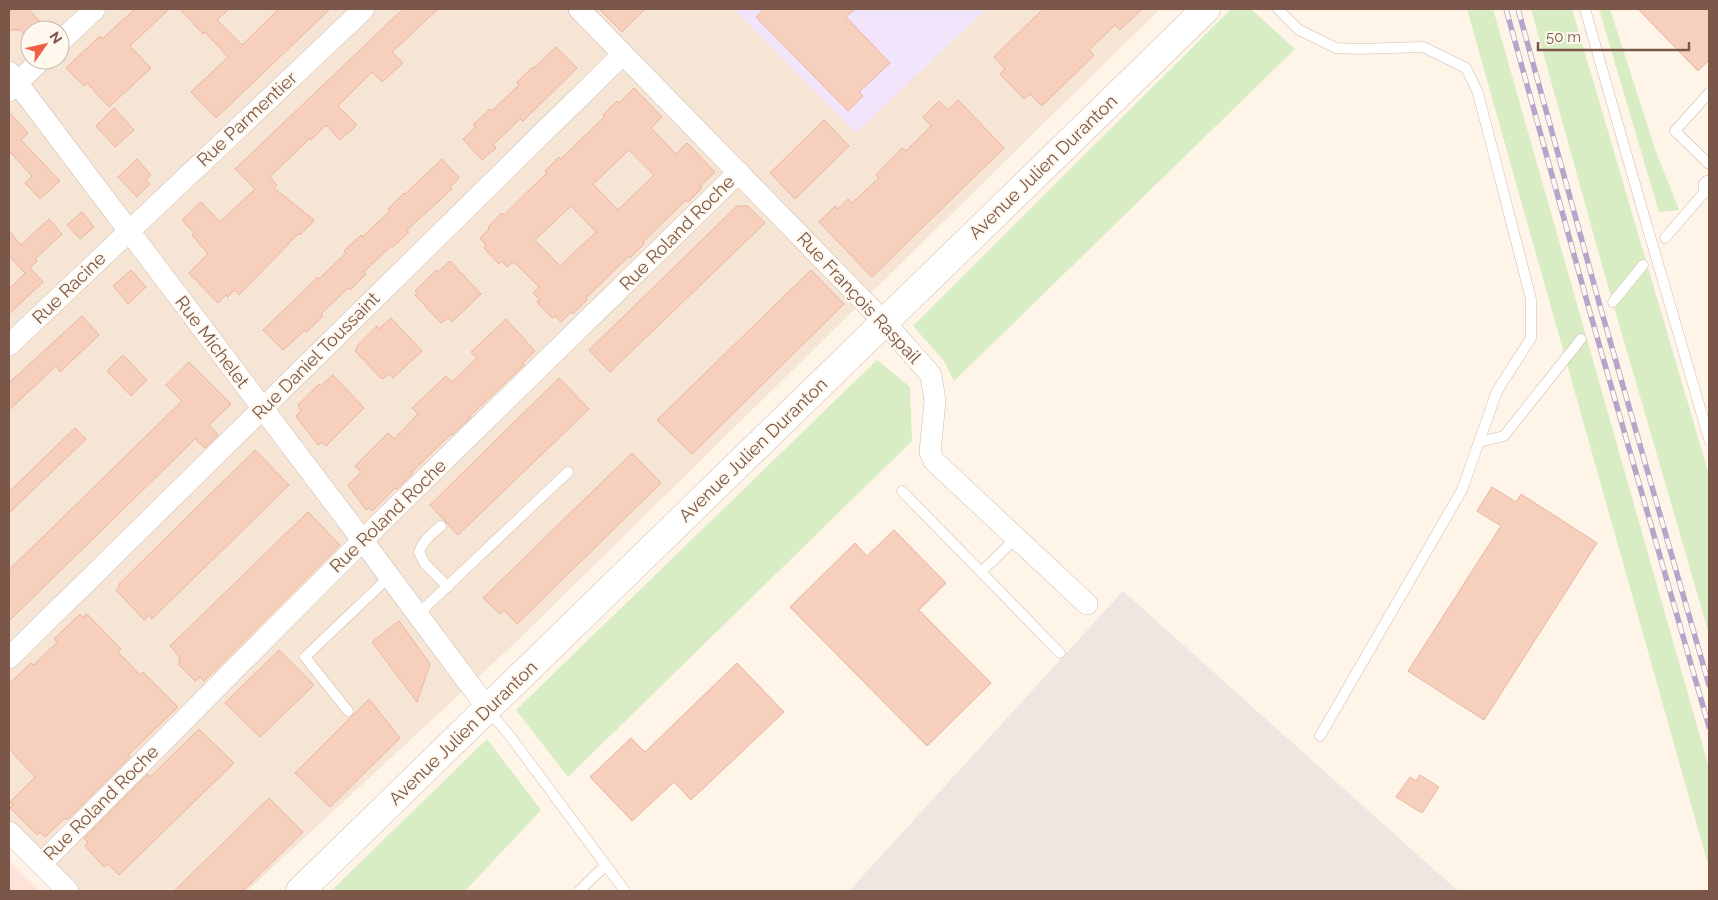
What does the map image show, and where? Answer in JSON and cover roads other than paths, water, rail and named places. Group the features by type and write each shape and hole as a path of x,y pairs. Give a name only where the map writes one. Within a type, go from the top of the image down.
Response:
{"main road":[{"name":"Avenue Julien Duranton","path":"300,891 1206,9"}],"street":[{"path":"70,33 95,9"},
{"name":"Rue Parmentier","path":"129,230 364,9"},
{"name":"Rue François Raspail","path":"579,9 739,172 884,323 931,375 935,401 930,452 934,460 1087,604"},
{"name":"Rue Daniel Toussaint","path":"9,658 624,54"},
{"path":"11,82 28,70"},
{"name":"Rue Michelet","path":"11,82 129,230 262,410 363,541 488,709"},
{"name":"Rue Roland Roche","path":"41,864 363,541 739,172"},
{"name":"Rue Racine","path":"9,346 129,230"},
{"path":"9,832 68,891"}],"lane":[{"path":"1278,9 1300,30 1336,48 1359,50 1422,47 1466,68 1478,93 1531,299 1531,338 1497,392 1462,490 1320,736"},
{"path":"1585,9 1709,439"},
{"path":"1709,93 1675,131 1709,164"},
{"path":"1665,238 1709,186"},
{"path":"1613,302 1643,265"},
{"path":"1479,442 1504,436 1581,339"},
{"path":"417,615 568,472"},
{"path":"902,491 1060,653"},
{"path":"441,526 426,540 419,552 425,564 448,587"},
{"path":"981,572 1016,538"},
{"path":"348,711 305,657 389,577"},
{"path":"488,709 625,891"},
{"path":"579,891 606,866"}],"railway":[{"path":"1506,9 1591,316 1709,727"},
{"path":"1518,9 1600,306 1709,685"}]}
